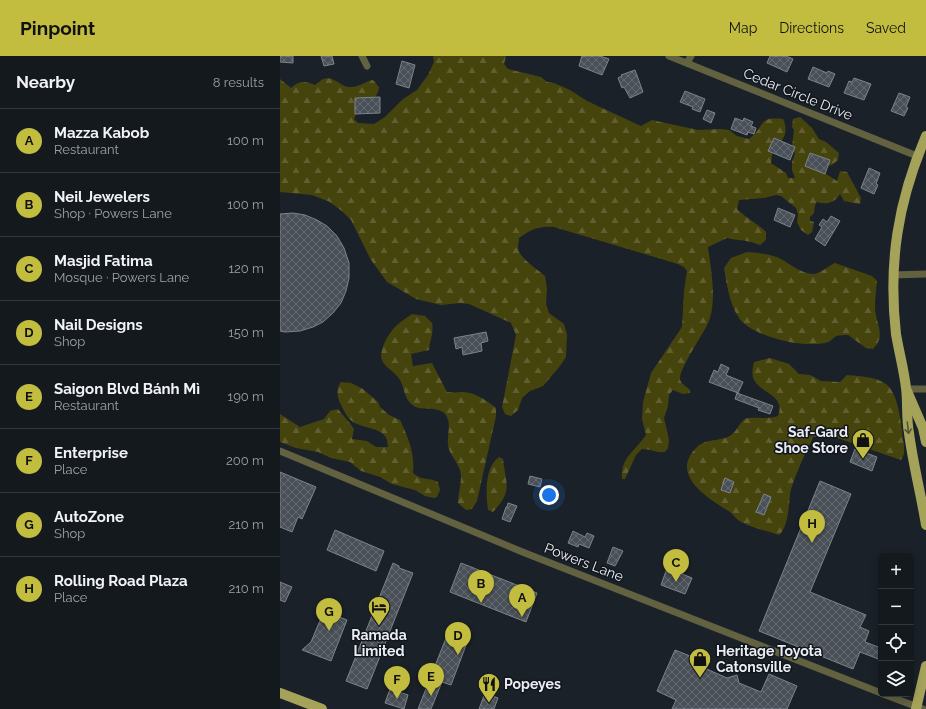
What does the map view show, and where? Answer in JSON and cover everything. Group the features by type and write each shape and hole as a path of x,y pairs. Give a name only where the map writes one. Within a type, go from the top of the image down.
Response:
{"main road":[{"path":"926,136 917,156 898,223 893,275 893,294 897,335 906,390 908,432 926,525"},
{"path":"906,390 923,428 926,442"},
{"path":"919,708 926,666"},
{"path":"280,693 322,709"}],"street":[{"path":"362,56 367,66"},
{"name":"Cedar Circle Drive","path":"669,56 917,156"},
{"path":"687,63 691,56"},
{"path":"893,275 926,274"},
{"path":"906,390 926,389"},
{"name":"Powers Lane","path":"280,451 525,553 878,692"},
{"name":"Powers Lane","path":"890,697 919,708"}],"green space":[{"path":"433,56 506,56 504,64 508,69 541,77 547,82 554,83 570,90 587,101 641,126 652,120 698,130 729,130 737,136 749,139 765,121 769,119 783,119 786,128 784,136 780,143 773,148 771,163 786,173 788,178 795,178 792,170 792,162 795,154 792,147 794,130 792,127 793,119 800,117 812,128 819,139 826,142 839,153 838,160 832,165 817,168 837,181 840,171 847,172 861,198 860,204 844,201 840,194 833,201 824,203 817,202 814,213 810,217 810,221 814,222 812,232 808,235 801,230 797,222 798,214 796,208 781,196 776,195 764,198 739,200 737,209 766,232 766,240 760,245 748,241 727,238 708,247 713,284 713,303 709,321 683,367 681,374 680,380 690,390 690,393 683,394 673,390 669,395 668,406 664,418 669,440 668,448 665,452 642,449 636,455 625,479 622,479 622,472 626,460 646,435 642,419 643,402 651,373 682,327 684,291 687,271 684,267 554,227 535,229 519,238 519,252 529,263 545,276 547,289 546,304 549,313 564,324 567,335 566,357 560,366 543,386 530,391 522,398 518,410 511,416 505,414 502,407 516,335 511,323 469,304 460,303 441,305 416,299 387,282 371,260 351,220 343,212 330,202 312,195 280,192 280,79 291,88 303,82 315,85 322,79 327,78 349,87 373,80 379,87 377,95 366,104 359,107 354,119 358,123 374,124 385,117 403,99 417,90 428,75 434,62"},
{"path":"747,252 777,257 800,271 809,274 818,273 835,263 872,276 877,281 875,313 880,334 877,344 873,349 866,348 848,335 836,336 829,342 821,344 792,343 761,334 744,324 733,306 724,268 731,258"},
{"path":"412,314 425,316 432,323 429,350 411,354 413,366 432,363 447,392 467,392 476,395 496,408 496,416 477,501 472,509 466,510 458,503 461,474 449,448 449,423 447,417 444,413 436,409 418,408 411,404 406,398 402,383 398,377 383,363 381,357 385,341 393,329"},
{"path":"770,358 789,364 799,374 810,375 821,381 840,382 847,375 873,378 886,384 891,389 897,404 904,445 904,454 901,460 820,432 817,437 813,437 794,481 790,494 786,522 782,532 779,535 750,526 740,521 703,493 695,485 689,476 687,467 689,457 697,447 705,442 723,439 731,435 745,419 770,418 778,416 780,409 779,403 772,395 758,385 754,380 752,371 754,362"},
{"path":"341,382 351,383 363,389 378,402 380,407 389,415 400,420 412,452 413,473 419,477 438,482 440,490 437,497 434,498 425,496 415,490 392,484 380,477 361,471 350,462 331,458 318,452 296,448 280,442 280,414 300,427 324,419 330,411 338,409 354,429 352,439 367,441 376,447 388,447 385,436 382,433 351,421 340,403 338,387"},
{"path":"499,457 503,459 507,487 503,499 493,512 488,510 487,482 491,468"}],"building":[{"path":"280,56 293,56 293,63 280,62"},
{"path":"321,56 332,56 334,64 324,66"},
{"path":"582,56 600,56 609,59 602,75 579,66"},
{"path":"770,56 786,56 793,59 787,72 767,63"},
{"path":"402,61 415,65 409,88 396,84"},
{"path":"813,67 827,73 828,71 835,74 829,87 808,79"},
{"path":"635,70 643,92 630,98 624,87 622,88 618,78 622,76 621,75"},
{"path":"854,78 871,84 864,100 844,93 849,81 852,82"},
{"path":"685,91 705,99 700,112 692,109 693,107 680,102"},
{"path":"899,93 910,97 906,107 908,108 904,116 891,111"},
{"path":"380,97 380,113 355,114 355,98"},
{"path":"707,110 715,113 711,123 703,119"},
{"path":"735,118 743,121 744,118 753,122 751,126 756,128 754,134 748,132 747,135 731,129"},
{"path":"774,138 795,147 790,160 768,151"},
{"path":"810,153 830,160 825,174 805,166"},
{"path":"869,168 880,173 876,184 878,185 874,194 861,188"},
{"path":"778,208 795,215 790,227 774,220"},
{"path":"293,213 305,215 317,220 327,226 337,236 344,248 349,263 349,278 341,303 323,322 300,331 285,332 280,331 280,214"},
{"path":"831,216 840,221 825,246 815,239 822,227 819,225 823,219 827,222"},
{"path":"486,332 488,341 481,343 482,351 463,355 462,347 456,349 454,338"},
{"path":"721,364 729,368 726,375 743,382 738,393 709,382 714,370 718,372"},
{"path":"737,393 773,406 770,414 735,399"},
{"name":"Saf-Gard Shoe Store","path":"855,449 877,457 872,471 850,462"},
{"path":"280,472 316,487 302,519 298,517 292,532 280,527"},
{"path":"530,476 542,479 540,487 528,484"},
{"path":"725,478 734,482 730,493 721,490"},
{"path":"820,481 851,494 810,592 866,615 860,627 869,631 865,642 878,647 878,659 860,652 853,669 759,631"},
{"path":"764,494 771,497 764,515 756,512"},
{"path":"508,503 517,506 510,522 502,519"},
{"path":"335,530 384,551 376,571 327,550"},
{"path":"573,531 585,537 587,533 594,536 589,548 579,544 578,547 568,543"},
{"path":"613,547 623,551 615,566 607,563"},
{"name":"Ramada Limited","path":"393,563 399,566 399,568 413,573 367,689 346,681"},
{"path":"461,563 537,593 526,622 450,592"},
{"path":"667,568 692,578 685,594 661,585"},
{"path":"280,582 292,587 285,602 280,600"},
{"path":"324,611 347,620 331,661 302,650 311,642"},
{"path":"448,633 468,640 451,685 442,682 431,709 418,709"},
{"name":"Heritage Toyota Catonsville","path":"675,650 705,662 702,667 727,678 737,675 739,683 761,692 769,674 797,686 787,709 672,709 676,700 657,691"},
{"path":"390,689 408,695 404,709 385,703"},
{"name":"Popeyes","path":"485,693 498,698 494,709 479,709"}],"place":[{"name":"Saf-Gard Shoe Store","path":"863,460"},
{"name":"Rolling Road Plaza","path":"812,543"},
{"name":"Masjid Fatima","path":"676,582"},
{"name":"Neil Jewelers","path":"481,603"},
{"name":"Mazza Kabob","path":"522,617"},
{"name":"Ramada Limited","path":"379,626"},
{"name":"AutoZone","path":"329,631"},
{"name":"Nail Designs","path":"458,655"},
{"name":"Heritage Toyota Catonsville","path":"700,678"},
{"name":"Saigon Blvd Bánh Mì","path":"431,696"},
{"name":"Enterprise","path":"397,699"},
{"name":"Popeyes","path":"489,704"}]}
